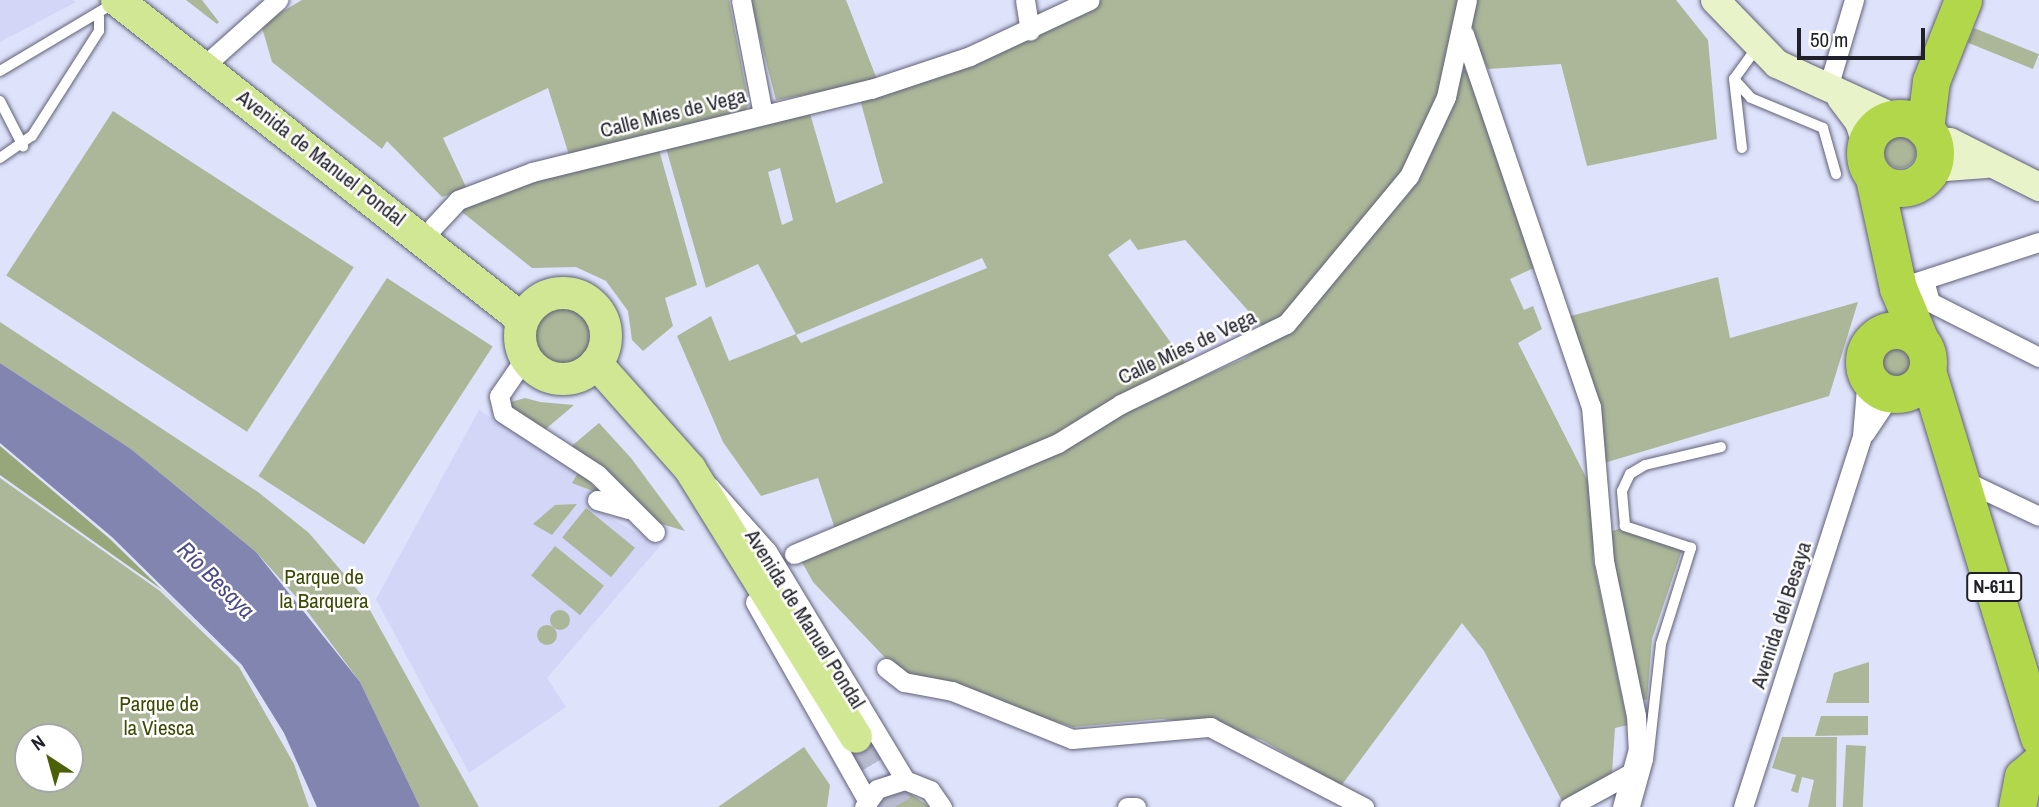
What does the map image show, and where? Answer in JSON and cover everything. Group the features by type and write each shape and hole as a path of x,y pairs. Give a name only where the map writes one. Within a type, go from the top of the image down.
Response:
{"highway":[{"path":"1917,135 1877,127 1879,170 1924,180 1917,135 1931,80 1963,0"},
{"name":"N-611","path":"1879,170 1887,242 1911,284 1902,375 1945,439 2039,737"},
{"path":"1902,375 1866,352 1882,333 1911,284"},
{"path":"2017,807 2023,777 2039,763"}],"main road":[{"name":"Avenida de Manuel Pondal","path":"140,0 433,227 528,311"},
{"path":"1715,0 1757,46 1834,95 1917,135 2039,187"},
{"name":"Avenida de Manuel Pondal","path":"111,6 528,311"},
{"path":"1834,95 1859,122 1879,170"},
{"path":"561,292 588,300 604,323 596,363 568,379 536,370 525,358 528,311 561,292"},
{"name":"Avenida de Manuel Pondal","path":"596,363 690,469 856,737"}],"street":[{"path":"214,57 278,0"},
{"path":"741,0 763,114"},
{"path":"1024,0 1030,31"},
{"name":"Calle Mies de Vega","path":"433,227 458,200 532,172 871,89 1030,31 1090,0"},
{"name":"Calle Mies de Vega","path":"794,554 950,483 1058,443 1133,397 1286,324 1409,176 1446,97 1464,34 1467,0"},
{"path":"1834,95 1854,0"},
{"name":"Calle Mies de Vega","path":"1464,34 1583,371 1612,524 1636,715 1633,772 1622,807"},
{"path":"2039,242 1911,284 1930,302 2039,357"},
{"path":"525,358 499,396 503,414 597,474 630,510 655,532"},
{"name":"Avenida del Besaya","path":"1743,807 1862,436 1902,375"},
{"name":"Avenida del Besaya","path":"1862,436 1902,375"},
{"name":"Avenida de Manuel Pondal","path":"690,469 731,505 767,551 905,780"},
{"name":"Avenida de Manuel Pondal","path":"690,469 711,524 866,804"},
{"path":"1959,477 2039,516"},
{"path":"597,500 630,510"},
{"path":"886,668 904,681 952,691 1072,738 1210,727 1364,807"},
{"path":"1569,807 1633,772"},
{"path":"866,804 883,785 905,780 930,790 942,807"}],"lane":[{"path":"0,71 111,6"},
{"path":"0,158 23,146 99,31 111,6"},
{"path":"1742,148 1734,79 1757,46"},
{"path":"1734,79 1751,97 1823,128 1836,174"},
{"path":"0,101 23,146"},
{"path":"1635,807 1650,749 1661,644 1691,548 1612,524 1630,474 1721,447"}],"shaded area":[{"path":"0,0 73,0 76,2 0,42"},
{"path":"479,410 581,472 599,492 595,509 660,546 547,678 566,707 469,773 376,599"}],"green space":[{"path":"186,0 202,0 219,22 217,24"},
{"path":"302,0 729,0 749,104 744,113 569,155 548,88 443,138 467,189 442,197 387,141 382,149 272,62 261,24"},
{"path":"750,0 846,0 878,82 776,100"},
{"path":"1095,0 1460,0 1451,61 1408,164 1268,333 1185,240 1138,250 1130,239 1108,255 1189,368 1058,437 836,532 818,478 761,496 723,442 677,336 711,316 729,361 796,334 758,264 706,288 666,148 809,110 836,203 883,183 859,96","holes":["780,168 793,220 782,225 768,172","982,258 987,268 801,343 796,335"]},
{"path":"1471,0 1676,0 1708,40 1717,139 1587,166 1561,64 1488,69 1471,34"},
{"path":"1974,28 2039,54 2033,69 1968,43"},
{"path":"1466,70 1538,266 1510,279 1524,310 1533,306 1542,329 1518,343 1595,495 1593,559 1628,725 1615,728 1612,774 1562,801 1484,651 1462,623 1341,786 1262,740 1217,726 1162,719 1073,727 920,681 892,665 813,582 798,555 1243,359 1295,326 1408,194 1458,73"},
{"path":"113,111 354,267 247,432 6,275"},
{"path":"1900,136 1911,141 1916,152 1911,163 1900,168 1889,163 1884,152 1889,141"},
{"path":"659,150 697,285 665,298 673,326 643,351 632,340 628,311 606,281 576,267 532,268 462,212 469,198"},
{"path":"1718,277 1730,338 1858,302 1829,396 1604,463 1567,317"},
{"path":"387,278 493,347 364,545 258,476"},
{"path":"555,303 567,303 583,312 590,322 590,346 583,356 567,365 555,365 544,360 535,351 530,340 530,328 535,317 544,308"},
{"name":"Parque de la Barquera","path":"0,322 258,492 309,533 361,594 479,807 420,807 360,682 298,599 256,552 131,449 0,363"},
{"path":"1895,342 1910,348 1916,363 1910,378 1895,384 1880,378 1874,363 1880,348"},
{"path":"525,398 574,405 540,434 511,408 511,402"},
{"path":"599,423 631,458 685,531 655,522 567,450"},
{"path":"0,446 110,539 233,659 161,589 0,475"},
{"path":"579,471 599,492 598,493 572,483"},
{"name":"Parque de la Viesca","path":"0,478 160,591 239,667 294,764 309,807 0,807"},
{"path":"577,504 552,535 533,524 555,505"},
{"path":"586,508 635,548 611,577 562,538"},
{"path":"1621,528 1682,550 1652,639 1647,700 1637,698 1612,564 1610,532"},
{"path":"555,546 604,586 580,615 531,576"},
{"path":"560,610 567,613 570,620 567,627 560,630 553,627 550,620 553,613"},
{"path":"547,625 554,628 557,635 554,642 547,645 540,642 537,635 540,628"},
{"path":"1869,662 1869,703 1826,703 1834,673"},
{"path":"1821,716 1868,716 1868,735 1815,736"},
{"path":"1782,737 1837,737 1836,807 1808,807 1814,780 1802,777 1798,793 1791,791 1796,775 1772,768"},
{"path":"1846,745 1866,746 1863,807 1843,807"},
{"path":"804,747 830,785 827,807 718,807"},
{"path":"905,790 930,807 875,807 886,795"}],"water":[{"name":"Río Besaya","path":"0,363 131,449 256,552 360,682 420,807 317,807 284,733 242,665 112,537 0,443"}],"tunnel":[{"path":"856,737 897,807"}]}
